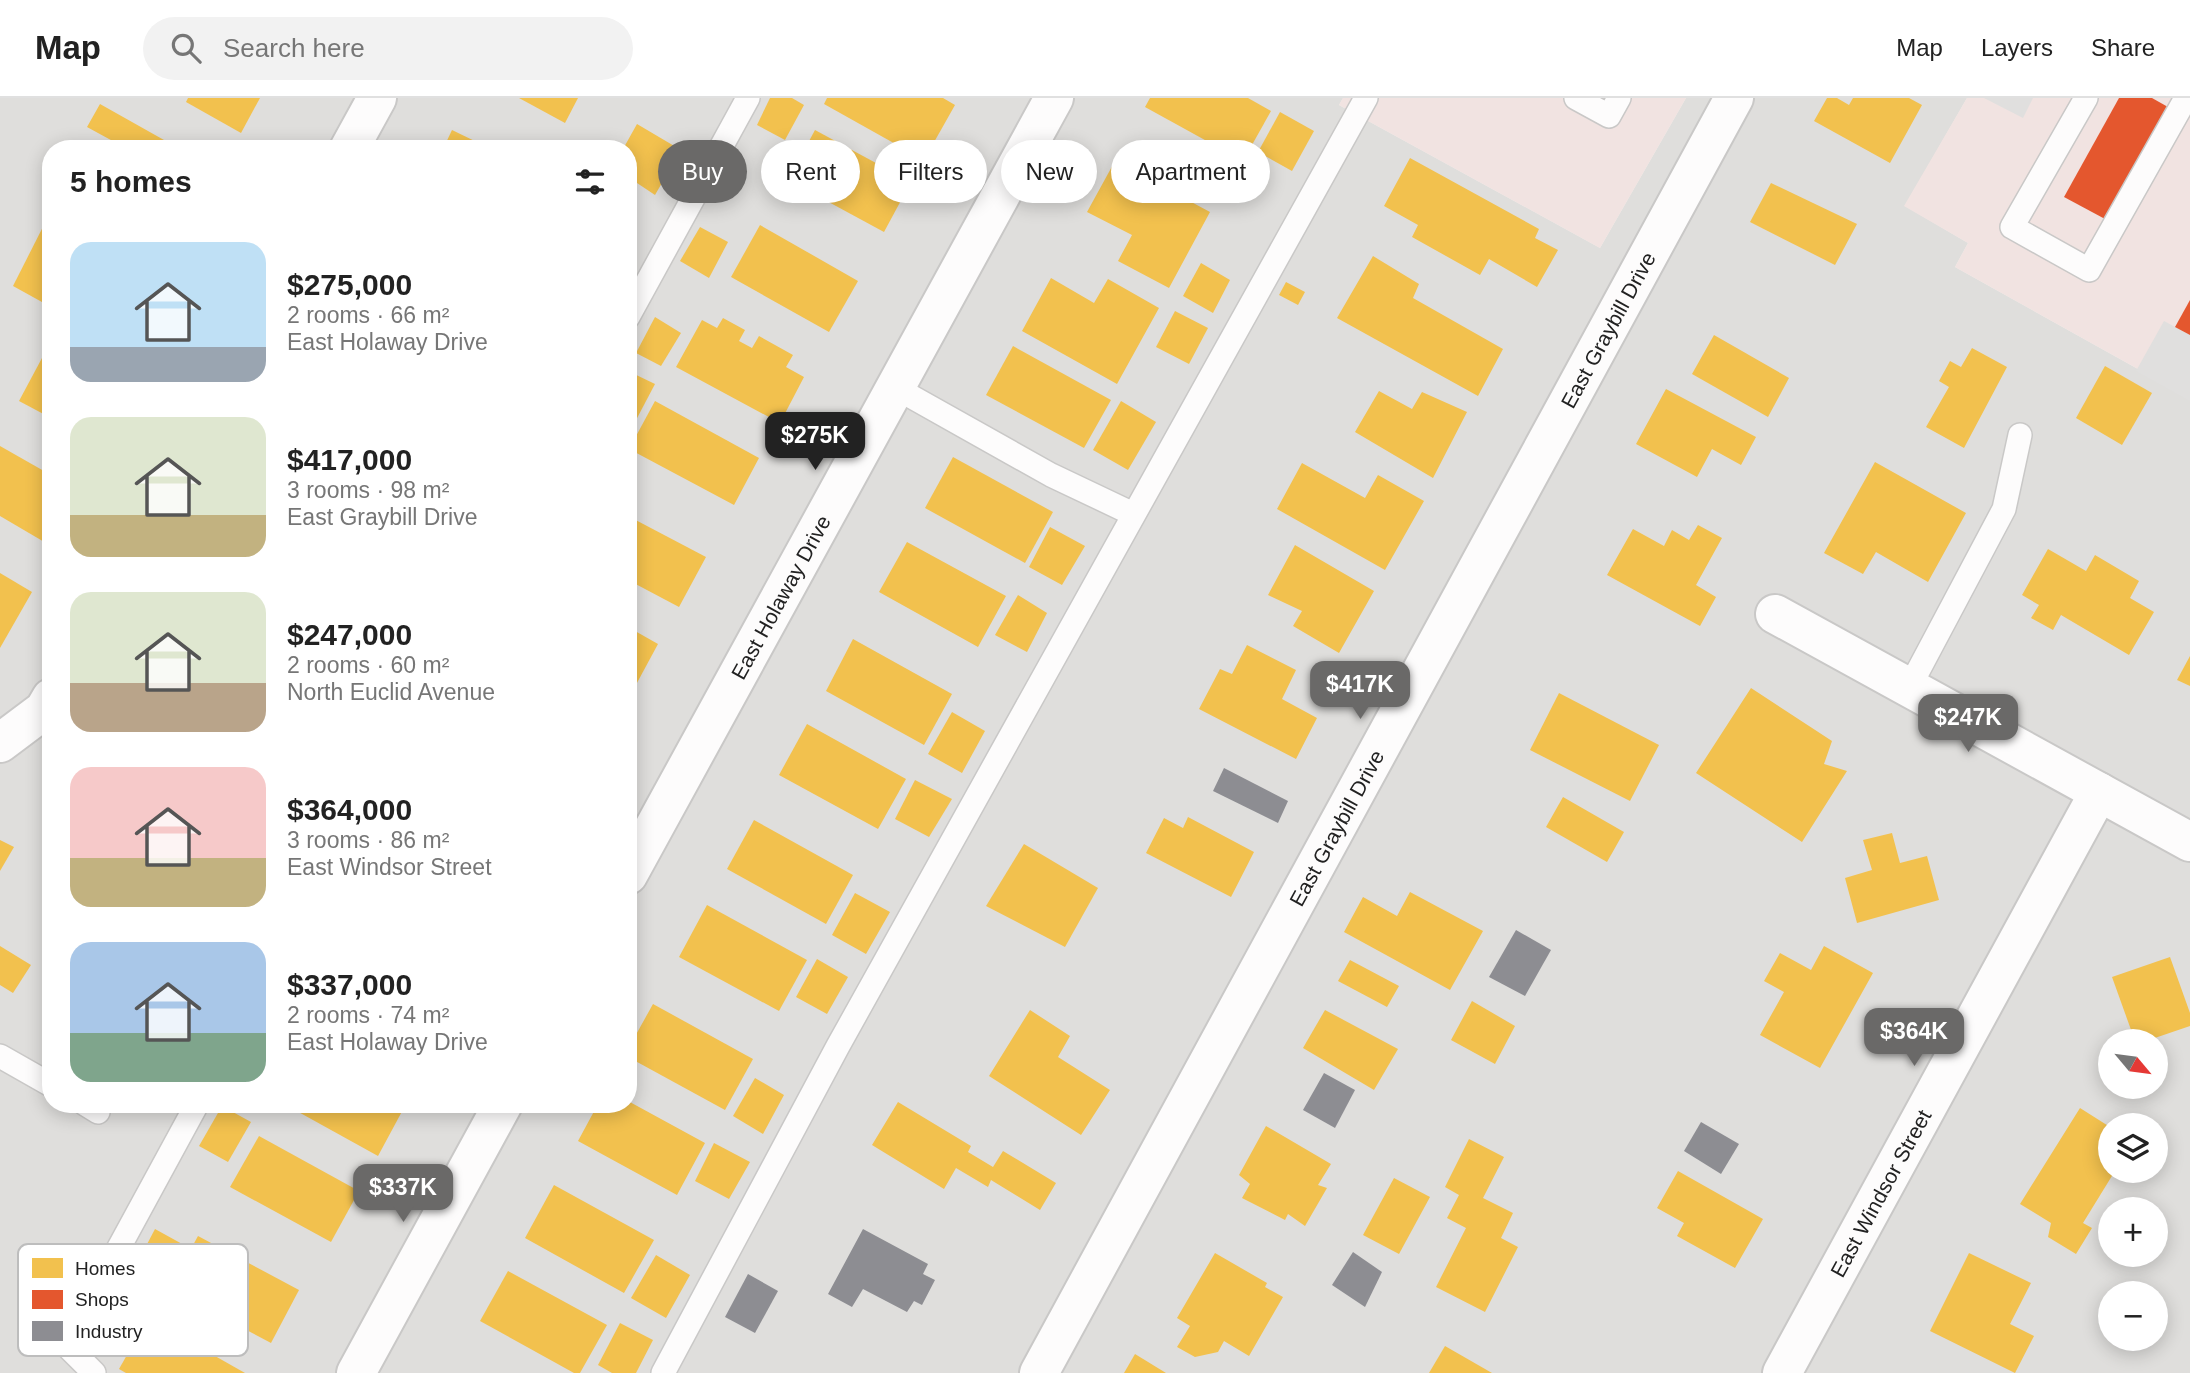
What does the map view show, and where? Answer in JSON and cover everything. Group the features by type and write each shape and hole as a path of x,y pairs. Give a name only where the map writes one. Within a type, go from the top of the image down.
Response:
{"street":[{"path":"354,140 377,98"},
{"name":"East Holaway Drive","path":"637,859 1054,98"},
{"name":"East Graybill Drive","path":"1039,1373 1734,98"},
{"path":"1775,614 2190,842"},
{"path":"0,743 42,712"},
{"name":"East Windsor Street","path":"1782,1373 2099,792"},
{"path":"356,1373 498,1113"}],"lane":[{"path":"637,301 748,98"},
{"path":"663,1373 838,1046 1366,98"},
{"path":"1576,98 1609,116 1619,98"},
{"path":"2086,98 2012,227 2089,270 2186,98"},
{"path":"895,388 1051,475 1133,514"},
{"path":"1909,688 2004,509 2020,435"},
{"path":"0,1056 42,1080"},
{"path":"121,1244 192,1113"},
{"path":"77,1356 94,1373"}],"shaded area":[{"path":"0,98 1343,98 1339,105 1600,248 1686,98 1967,98 1905,206 1968,243 1955,267 2190,398 2190,1373 0,1373"},
{"path":"1343,98 1686,98 1600,248 1339,105"},
{"path":"1967,98 2190,98 2190,398 1955,267 1968,243 1904,206"},
{"path":"1984,98 2033,98 2023,118"},
{"path":"2164,321 2190,335 2190,401 2136,371"}],"building: Homes":[{"path":"188,98 260,98 241,133 186,102"},
{"path":"519,98 578,98 565,123"},
{"path":"770,98 792,98 804,105 785,140 757,125"},
{"path":"827,98 943,98 955,105 935,140 888,140 824,104"},
{"path":"1150,98 1248,98 1271,111 1255,140 1205,140 1145,107"},
{"path":"1827,98 1837,98 1849,105 1853,98 1909,98 1922,105 1890,163 1814,121"},
{"path":"100,104 164,140 111,140 87,127"},
{"path":"1280,112 1314,131 1292,171 1270,159 1270,140 1265,140"},
{"path":"637,124 664,140 658,140 658,190 655,195 637,183 637,140 628,140"},
{"path":"452,130 473,140 447,140"},
{"path":"815,130 833,140 810,140"},
{"path":"860,154 874,162 874,203 900,203 884,232 830,203 860,203"},
{"path":"1410,158 1539,229 1535,238 1558,250 1537,287 1489,259 1480,275 1412,237 1418,225 1384,206"},
{"path":"1111,168 1111,203 1193,203 1210,212 1169,288 1118,261 1132,235 1087,212 1092,203 1097,203 1097,194"},
{"path":"1771,183 1857,224 1835,265 1750,222"},
{"path":"760,225 858,281 829,332 731,277"},
{"path":"700,227 728,242 709,278 680,261"},
{"path":"42,229 42,302 13,286"},
{"path":"1373,256 1419,284 1413,298 1503,349 1478,396 1337,318"},
{"path":"1201,263 1230,280 1213,313 1183,296"},
{"path":"1051,278 1094,303 1108,279 1159,308 1117,384 1022,331"},
{"path":"1286,282 1305,292 1298,305 1279,295"},
{"path":"1175,311 1208,328 1189,364 1156,347"},
{"path":"655,317 681,333 661,366 637,351"},
{"path":"723,318 745,330 739,341 752,348 759,336 793,355 786,367 804,377 780,423 676,367 702,320 717,328"},
{"path":"1714,335 1789,378 1768,417 1692,374"},
{"path":"1013,346 1111,400 1084,448 986,395"},
{"path":"1972,348 2007,367 1964,448 1926,427 1949,387 1939,381 1950,361 1961,367"},
{"path":"42,358 42,413 19,401"},
{"path":"2105,366 2152,393 2122,445 2076,418"},
{"path":"637,375 655,384 637,418"},
{"path":"1666,389 1756,437 1741,465 1712,449 1697,477 1636,444"},
{"path":"1379,391 1412,409 1422,392 1467,412 1433,478 1355,432"},
{"path":"655,401 759,458 734,505 637,453 637,434"},
{"path":"1121,401 1156,422 1128,470 1093,450"},
{"path":"0,446 42,470 42,541 0,516"},
{"path":"953,457 1053,512 1025,563 925,508"},
{"path":"1875,462 1966,513 1928,582 1876,552 1863,574 1824,553"},
{"path":"1302,463 1365,498 1378,475 1424,501 1385,570 1277,509"},
{"path":"637,521 706,557 679,607 637,585"},
{"path":"1698,525 1722,538 1696,585 1716,597 1700,626 1607,575 1633,529 1664,546 1672,530 1689,540"},
{"path":"1050,527 1085,546 1062,585 1029,567"},
{"path":"907,542 1006,596 978,647 879,592"},
{"path":"1295,545 1374,591 1339,653 1293,626 1302,611 1268,595"},
{"path":"2048,549 2086,571 2095,555 2139,581 2130,598 2154,612 2129,655 2061,615 2053,630 2031,618 2039,605 2022,595"},
{"path":"0,573 32,592 0,648"},
{"path":"1018,595 1047,613 1027,652 995,635"},
{"path":"637,632 658,644 637,683"},
{"path":"853,639 952,694 924,745 826,691"},
{"path":"1247,645 1296,670 1282,699 1317,718 1296,759 1199,709 1220,669 1232,674"},
{"path":"2190,656 2190,686 2177,680"},
{"path":"1751,688 1832,741 1824,764 1847,771 1802,842 1696,773"},
{"path":"1559,693 1659,745 1630,801 1530,750"},
{"path":"952,712 985,731 962,773 928,754"},
{"path":"807,724 906,779 878,829 779,775"},
{"path":"915,780 952,799 929,837 895,819"},
{"path":"1563,797 1624,832 1607,862 1546,827"},
{"path":"1188,817 1254,852 1231,897 1146,853 1164,818 1183,828"},
{"path":"754,820 853,875 826,924 727,869"},
{"path":"1892,833 1900,863 1927,856 1939,900 1857,923 1845,878 1872,870 1863,840"},
{"path":"0,840 14,847 0,871"},
{"path":"1024,844 1098,888 1065,947 986,906"},
{"path":"1410,892 1483,931 1450,990 1344,932 1363,897 1397,916"},
{"path":"855,893 890,912 866,954 832,935"},
{"path":"707,905 807,960 779,1011 679,957"},
{"path":"0,946 31,965 13,993 0,985"},
{"path":"1824,946 1873,973 1820,1068 1760,1035 1784,992 1764,981 1780,953 1811,970"},
{"path":"2170,957 2190,1013 2190,1026 2168,1034 2168,1029 2131,1029 2112,977"},
{"path":"817,959 848,977 827,1014 796,997"},
{"path":"1350,960 1399,986 1387,1007 1338,981"},
{"path":"1472,1001 1515,1026 1495,1064 1451,1040"},
{"path":"653,1004 753,1059 725,1110 637,1062 637,1033"},
{"path":"1030,1010 1070,1036 1058,1057 1110,1090 1081,1135 989,1076"},
{"path":"1325,1010 1398,1049 1374,1090 1303,1048"},
{"path":"755,1078 784,1095 763,1134 733,1116"},
{"path":"898,1102 971,1146 968,1152 993,1167 1003,1151 1056,1183 1040,1210 991,1180 988,1187 956,1168 944,1189 872,1145"},
{"path":"637,1106 705,1143 677,1195 578,1141 593,1113 637,1113"},
{"path":"2080,1108 2098,1119 2098,1183 2108,1183 2083,1223 2092,1228 2076,1254 2048,1237 2051,1223 2020,1204"},
{"path":"218,1113 235,1113 251,1122 228,1162 199,1146"},
{"path":"300,1113 401,1113 378,1156"},
{"path":"1266,1126 1331,1164 1318,1185 1327,1188 1305,1226 1288,1214 1285,1220 1242,1198 1250,1184 1239,1175"},
{"path":"259,1136 359,1191 331,1242 230,1187"},
{"path":"1469,1139 1504,1157 1483,1198 1513,1213 1501,1238 1518,1247 1485,1312 1436,1287 1466,1228 1447,1218 1459,1195 1445,1187"},
{"path":"714,1143 750,1162 729,1199 695,1181"},
{"path":"1678,1171 1763,1219 1735,1268 1677,1236 1684,1223 1657,1208"},
{"path":"1394,1178 1430,1197 1399,1254 1363,1235"},
{"path":"554,1185 654,1240 624,1293 525,1238"},
{"path":"155,1229 182,1244 147,1244"},
{"path":"198,1236 213,1244 194,1244"},
{"path":"1215,1253 1267,1283 1265,1287 1283,1297 1249,1356 1224,1341 1218,1352 1195,1357 1177,1347 1190,1326 1177,1318"},
{"path":"1969,1253 2031,1283 2010,1324 2034,1336 2015,1373 1930,1331"},
{"path":"656,1255 690,1275 666,1318 631,1298"},
{"path":"248,1263 299,1290 271,1343 248,1331"},
{"path":"508,1271 607,1325 580,1373 574,1373 480,1321"},
{"path":"620,1323 653,1340 636,1373 612,1373 598,1365"},
{"path":"1445,1346 1492,1373 1429,1373"},
{"path":"1135,1354 1166,1373 1124,1373"},
{"path":"126,1356 215,1356 245,1373 126,1373 119,1369"}],"building: Shops":[{"path":"2119,98 2152,98 2168,107 2105,219 2064,197"},
{"path":"2190,300 2190,335 2175,327"}],"building: Industry":[{"path":"1224,768 1288,801 1278,823 1213,791"},
{"path":"1516,930 1551,950 1525,996 1489,977"},
{"path":"1324,1073 1355,1090 1335,1128 1303,1110"},
{"path":"1701,1122 1739,1144 1721,1174 1684,1151"},
{"path":"863,1229 928,1264 923,1274 935,1280 922,1305 914,1301 907,1312 863,1289 852,1307 828,1294"},
{"path":"1353,1252 1382,1272 1365,1307 1332,1285"},
{"path":"748,1274 778,1291 755,1333 725,1317"}]}
